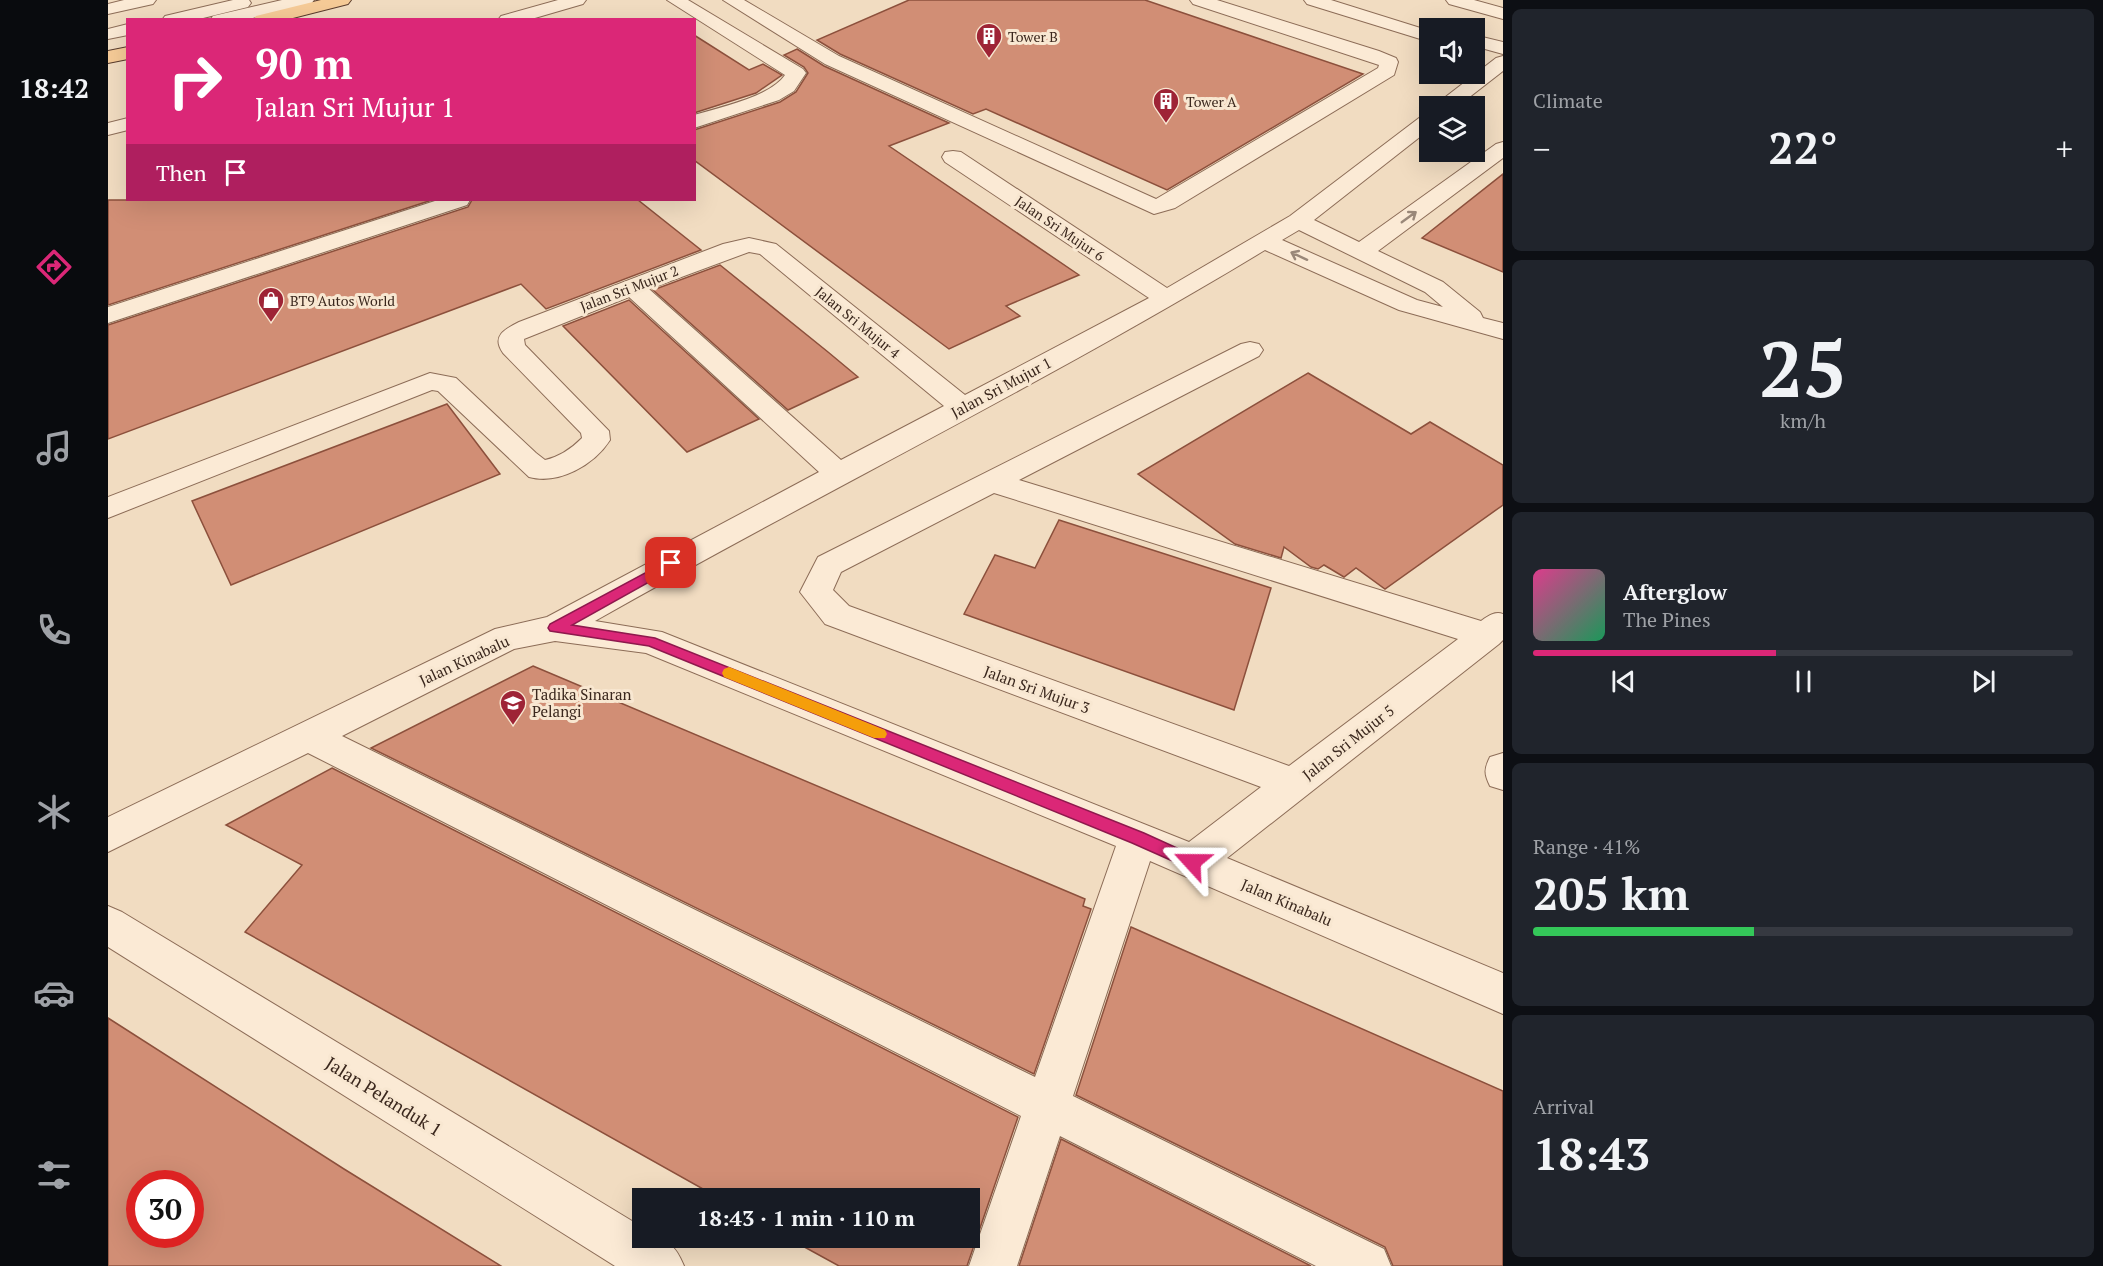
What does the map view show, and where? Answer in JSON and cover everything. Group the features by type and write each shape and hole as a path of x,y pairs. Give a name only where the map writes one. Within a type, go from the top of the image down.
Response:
{"main road":[{"path":"270,18 342,0"},
{"path":"108,57 126,52"}],"street":[{"path":"179,18 255,0"},
{"path":"228,18 305,0"},
{"path":"514,18 578,0"},
{"path":"676,0 796,73 787,87 772,96 696,121"},
{"path":"732,0 832,60 1154,207 1167,203 1387,72 1389,62 1372,55 1199,0"},
{"path":"1313,0 1419,34"},
{"path":"1343,0 1419,23"},
{"path":"1455,0 1503,14"},
{"path":"108,9 144,1 151,18"},
{"path":"108,34 126,30"},
{"path":"108,45 126,40"},
{"path":"1485,43 1503,48"},
{"path":"1485,56 1503,62"},
{"path":"1459,96 1503,62"},
{"path":"108,129 126,124"},
{"name":"Jalan Sri Mujur 1","path":"555,628 1167,299 1298,221 1419,128"},
{"path":"1362,251 1503,148"},
{"name":"Jalan Sri Mujur 6","path":"953,157 1167,299"},
{"path":"108,315 456,201"},
{"path":"1298,221 1434,287 1492,327"},
{"path":"1264,241 1408,305 1492,327"},
{"name":"Jalan Sri Mujur 2","path":"108,508 430,381 447,384 539,470 555,468 586,453 596,440 596,431 512,347 511,336 528,327 730,249 749,245"},
{"name":"Jalan Sri Mujur 4","path":"749,245 768,249 963,407"},
{"path":"1364,286 1391,266"},
{"path":"633,287 838,474"},
{"path":"992,482 1250,350"},
{"path":"992,482 1495,628"},
{"name":"Jalan Sri Mujur 3","path":"992,482 829,565 816,592 837,615 1294,784"},
{"name":"Jalan Kinabalu","path":"108,835 507,638 555,628 650,641 1138,838 1503,994"},
{"name":"Jalan Sri Mujur 5","path":"1192,862 1495,628"},
{"path":"308,736 1367,1266"},
{"path":"1503,768 1503,775"},
{"path":"993,1266 1138,838"},
{"name":"Jalan Pelanduk 1","path":"108,925 660,1266"}],"building":[{"path":"909,0 1145,0 1363,74 1167,190 986,109 973,114 840,54 817,40"},
{"path":"696,36 749,70 763,64 782,75 756,93 696,112"},
{"path":"797,49 824,66 949,123 889,146 1079,275 1006,306 1020,316 949,349 696,161 696,129 780,102 796,92 808,73 804,67 784,55"},
{"path":"1503,174 1503,272 1422,238"},
{"path":"108,200 429,201 108,305"},
{"path":"471,201 639,201 701,250 546,309 521,284 108,439 108,325 468,207"},
{"path":"720,265 858,377 788,410 653,290"},
{"path":"629,300 759,419 687,452 563,326"},
{"path":"1308,373 1411,434 1430,422 1503,465 1503,505 1385,589 1356,568 1344,577 1324,565 1318,569 1311,567 1284,547 1281,558 1235,544 1138,474"},
{"path":"447,404 500,474 231,585 192,501"},
{"path":"1059,520 1271,588 1234,710 964,614 995,555 1035,568"},
{"path":"533,666 1085,899 1083,906 1091,909 1034,1074 371,748"},
{"path":"332,768 1018,1117 980,1228 980,1188 701,1188 245,932 302,865 226,825"},
{"path":"1131,927 1503,1091 1503,1266 1393,1266 1385,1247 1076,1095"},
{"path":"108,1018 344,1169 501,1266 108,1266"},
{"path":"1061,1139 1311,1266 1019,1266"},
{"path":"806,1248 973,1248 967,1266 839,1266"}],"slow traffic":[{"path":"729,673 879,734"}],"place":[{"name":"Tower B","path":"989,59"},
{"name":"Tower A","path":"1166,124"},
{"name":"BT9 Autos World","path":"271,323"},
{"name":"Tadika Sinaran Pelangi","path":"513,726"}],"route":[{"path":"671,563 555,628 650,641 1138,838 1192,862"}]}
